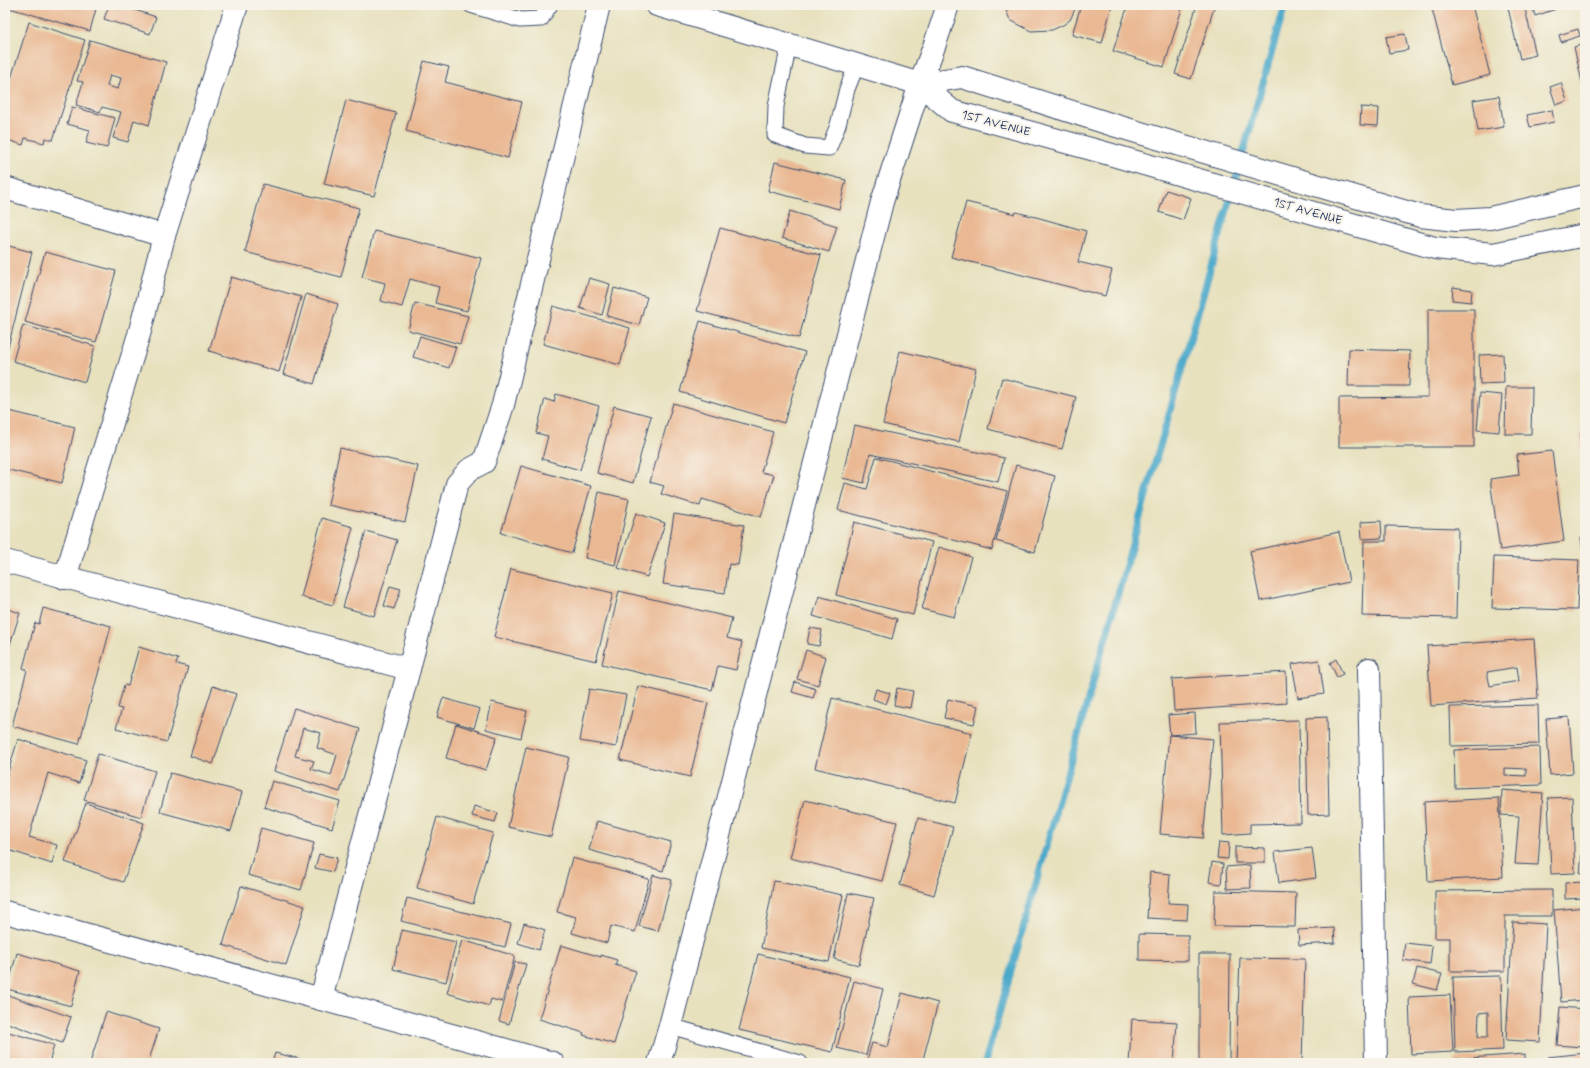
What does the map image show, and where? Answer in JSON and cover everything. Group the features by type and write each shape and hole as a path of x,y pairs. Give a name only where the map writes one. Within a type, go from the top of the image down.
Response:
{"street":[{"path":"65,578 140,331 164,236 237,5"},
{"path":"321,999 457,484 469,470 484,462 503,404 599,5"},
{"path":"657,5 920,84 962,77 1110,124 1420,216 1456,220 1490,218 1585,196"},
{"path":"659,1063 670,1026 882,202 920,84 948,5"},
{"name":"1ST AVENUE","path":"920,84 952,111 1102,152 1435,248 1493,254 1585,235"},
{"path":"5,188 164,236"},
{"path":"5,562 409,669"},
{"path":"1369,669 1376,1063"},
{"path":"5,912 553,1063"}],"lane":[{"path":"471,5 520,20 541,19 550,5"},
{"path":"789,45 776,106 775,135 805,146 829,148 838,125 847,90 857,64"},
{"path":"670,1026 800,1063"}],"building":[{"path":"10,5 97,5 90,31 9,8"},
{"path":"109,5 120,5 156,17 150,34 104,19"},
{"path":"1004,5 1077,5 1070,20 1063,25 1052,30 1031,31 1010,20"},
{"path":"1081,5 1112,5 1102,43 1072,35"},
{"path":"1128,5 1183,5 1164,67 1113,51"},
{"path":"1197,5 1215,5 1191,79 1175,74"},
{"path":"1431,5 1472,5 1490,75 1452,85"},
{"path":"1524,5 1536,55 1520,59 1508,8"},
{"path":"1532,5 1568,5 1535,16"},
{"path":"29,22 85,40 53,140 45,138 44,143 25,138 23,145 5,139 7,126 5,125 5,97"},
{"path":"1578,29 1580,36 1561,42 1559,35"},
{"path":"1405,34 1408,50 1389,53 1386,37"},
{"path":"90,40 166,62 149,125 134,120 128,142 113,138 121,112 102,107 100,112 76,105 83,82 77,81","holes":["110,75 121,78 118,89 107,86"]},
{"path":"1585,44 1585,91 1584,91 1574,47"},
{"path":"424,61 449,67 445,82 522,102 508,158 406,131"},
{"path":"1561,83 1567,101 1556,105 1550,87"},
{"path":"1499,96 1504,127 1478,131 1473,100"},
{"path":"346,100 396,113 374,196 324,184"},
{"path":"72,107 115,118 107,148 86,143 90,130 67,124"},
{"path":"1361,107 1379,108 1378,126 1360,125"},
{"path":"1552,110 1554,122 1530,127 1527,115"},
{"path":"775,162 846,180 839,209 768,191"},
{"path":"263,184 359,208 341,277 245,252"},
{"path":"1166,190 1191,198 1183,220 1159,212"},
{"path":"966,202 1015,214 1016,212 1086,231 1078,262 1112,270 1105,296 951,257"},
{"path":"790,211 837,226 829,252 782,238"},
{"path":"720,228 821,255 799,338 697,311"},
{"path":"374,231 481,258 467,311 435,303 439,287 410,279 402,307 381,301 385,283 362,277"},
{"path":"5,245 32,252 6,355 5,355"},
{"path":"45,252 116,271 96,342 25,322"},
{"path":"231,277 301,297 279,372 209,351"},
{"path":"589,278 610,284 602,315 580,308"},
{"path":"1453,287 1472,290 1471,302 1452,300"},
{"path":"614,288 647,297 639,325 607,316"},
{"path":"306,294 338,304 314,384 283,374"},
{"path":"415,303 468,316 460,344 408,330"},
{"path":"553,306 630,328 620,365 543,344"},
{"path":"1428,309 1474,309 1474,447 1339,447 1339,398 1428,397"},
{"path":"700,321 805,352 784,423 680,392"},
{"path":"23,325 95,346 85,382 13,361"},
{"path":"420,336 456,347 449,368 413,357"},
{"path":"1349,349 1410,351 1409,386 1348,386"},
{"path":"900,351 976,369 959,442 883,424"},
{"path":"1503,354 1504,383 1480,384 1479,355"},
{"path":"1002,378 1076,397 1062,449 988,429"},
{"path":"1506,387 1532,387 1531,434 1505,434"},
{"path":"1480,393 1502,395 1499,432 1477,430"},
{"path":"556,394 599,406 580,470 542,459 548,436 536,433 545,399 554,402"},
{"path":"673,403 773,432 761,472 774,475 761,517 702,499 700,506 661,494 664,486 650,482"},
{"path":"614,406 651,416 633,483 597,473"},
{"path":"5,410 75,427 62,483 5,469"},
{"path":"854,425 1004,458 998,482 870,454 864,483 842,478"},
{"path":"1581,433 1585,433 1585,481 1583,482"},
{"path":"340,448 418,466 405,522 328,505"},
{"path":"1552,451 1564,541 1500,550 1490,479 1519,475 1517,455"},
{"path":"876,457 1007,491 992,550 838,510 845,483 867,489"},
{"path":"1016,465 1055,476 1035,552 996,541"},
{"path":"521,466 591,486 572,553 501,533"},
{"path":"599,492 629,499 615,565 585,558"},
{"path":"636,513 665,523 647,577 618,568"},
{"path":"674,514 744,525 738,565 729,564 725,593 663,584"},
{"path":"322,518 353,527 333,605 301,597"},
{"path":"1381,521 1382,538 1362,539 1361,522"},
{"path":"854,522 932,542 913,615 836,595"},
{"path":"1386,526 1458,528 1456,618 1362,616 1364,541 1386,541"},
{"path":"366,531 397,540 374,616 343,607"},
{"path":"1339,532 1349,582 1260,601 1250,551"},
{"path":"1585,536 1585,563 1584,563 1581,537"},
{"path":"939,547 971,557 954,617 922,609"},
{"path":"1494,557 1579,560 1577,610 1492,608"},
{"path":"511,569 613,593 596,661 494,637"},
{"path":"390,586 401,589 394,609 384,606"},
{"path":"619,591 732,618 727,638 742,642 736,670 718,666 712,690 602,664"},
{"path":"819,596 897,619 892,639 813,616"},
{"path":"5,608 20,613 5,660"},
{"path":"43,608 111,626 79,744 12,726 27,670 23,668 35,623 39,624"},
{"path":"810,628 822,630 819,646 807,644"},
{"path":"1534,639 1538,698 1431,706 1427,646","holes":["1517,667 1519,681 1490,686 1487,672"]},
{"path":"139,647 178,659 176,664 188,667 167,742 116,728 122,709 118,708 124,685 128,686"},
{"path":"806,650 826,657 818,685 797,679"},
{"path":"1336,659 1343,674 1337,677 1330,663"},
{"path":"1319,660 1324,694 1298,698 1292,664"},
{"path":"1286,672 1287,703 1174,711 1172,679"},
{"path":"795,682 816,689 813,698 792,692"},
{"path":"213,686 236,694 213,764 190,756"},
{"path":"638,686 708,703 690,777 620,760"},
{"path":"897,688 913,691 910,708 894,705"},
{"path":"589,689 626,695 616,747 580,741"},
{"path":"876,689 890,693 886,704 873,699"},
{"path":"443,698 480,709 474,728 437,717"},
{"path":"832,698 972,733 955,803 815,768"},
{"path":"948,699 978,706 974,724 944,718"},
{"path":"492,702 527,711 521,738 486,729"},
{"path":"1538,705 1539,744 1451,746 1450,707"},
{"path":"294,708 360,729 340,792 274,771","holes":["303,728 321,733 317,748 337,755 331,775 311,769 314,761 295,756"]},
{"path":"1195,713 1196,733 1170,735 1168,715"},
{"path":"1327,717 1329,814 1308,815 1306,718"},
{"path":"1569,717 1573,773 1550,775 1546,719"},
{"path":"1299,720 1301,823 1250,824 1250,833 1223,835 1220,722"},
{"path":"456,724 497,737 486,770 446,758"},
{"path":"1169,735 1213,739 1203,838 1160,834"},
{"path":"18,739 86,760 79,783 48,773 29,837 57,845 52,864 5,849 5,782"},
{"path":"526,747 569,757 551,837 508,827"},
{"path":"1540,747 1541,785 1455,788 1454,750","holes":["1505,768 1526,769 1526,776 1505,775"]},
{"path":"98,754 155,771 141,817 84,800"},
{"path":"170,773 242,792 231,831 160,812"},
{"path":"272,781 340,801 332,828 264,807"},
{"path":"1502,790 1543,793 1538,865 1515,864 1519,816 1501,815"},
{"path":"1572,797 1575,873 1551,874 1548,798"},
{"path":"1499,798 1503,877 1428,881 1424,802"},
{"path":"805,800 897,822 882,881 790,858"},
{"path":"86,803 144,823 123,882 65,862"},
{"path":"474,806 498,813 495,822 472,816"},
{"path":"437,817 493,833 473,904 417,888"},
{"path":"918,818 953,827 934,895 900,885"},
{"path":"597,821 671,842 663,871 589,850"},
{"path":"261,828 314,843 301,890 248,875"},
{"path":"1584,830 1585,874 1580,874"},
{"path":"1219,842 1229,843 1228,859 1217,858"},
{"path":"1235,847 1265,848 1265,863 1235,863"},
{"path":"1312,848 1316,878 1279,883 1275,852"},
{"path":"319,854 337,858 333,872 315,868"},
{"path":"572,858 649,879 635,932 611,926 607,943 572,933 576,917 557,912"},
{"path":"1212,862 1223,864 1221,884 1209,882"},
{"path":"1250,865 1251,888 1227,889 1226,867"},
{"path":"1150,872 1170,874 1168,903 1188,904 1187,920 1147,918"},
{"path":"653,875 672,880 658,931 639,926"},
{"path":"774,881 843,895 829,962 761,948"},
{"path":"1585,882 1585,898 1565,899 1565,883"},
{"path":"241,886 305,906 286,965 223,945"},
{"path":"1552,890 1552,916 1505,916 1505,971 1450,971 1450,938 1435,938 1435,891"},
{"path":"1215,891 1296,893 1295,927 1214,926"},
{"path":"848,893 874,898 859,965 834,959"},
{"path":"407,898 511,924 505,947 401,921"},
{"path":"1585,907 1585,1000 1561,1002 1554,910"},
{"path":"1513,922 1546,924 1540,1042 1506,1040"},
{"path":"524,923 545,930 539,950 518,943"},
{"path":"1334,928 1335,943 1299,945 1298,930"},
{"path":"402,930 456,942 446,982 393,969"},
{"path":"1139,934 1188,935 1188,961 1139,960"},
{"path":"462,940 515,956 502,1002 491,999 489,1006 447,993"},
{"path":"1405,943 1432,946 1430,964 1403,960"},
{"path":"561,945 601,957 601,955 617,960 615,965 636,971 614,1044 583,1035 584,1033 539,1019"},
{"path":"17,953 80,971 71,1006 7,989"},
{"path":"758,954 850,977 832,1052 739,1030"},
{"path":"1199,954 1230,954 1229,1063 1199,1063"},
{"path":"1240,958 1305,959 1302,1063 1236,1063"},
{"path":"515,962 526,964 509,1024 499,1021"},
{"path":"1417,968 1442,974 1437,990 1413,984"},
{"path":"1501,976 1503,1050 1455,1052 1453,977","holes":["1488,1012 1488,1037 1478,1037 1479,1013"]},
{"path":"854,981 883,989 866,1055 837,1048"},
{"path":"902,993 938,1003 922,1063 866,1063 872,1043 888,1047"},
{"path":"5,994 71,1017 62,1043 5,1022"},
{"path":"1450,995 1453,1052 1411,1054 1409,997"},
{"path":"1560,1007 1585,1009 1582,1047 1557,1045"},
{"path":"106,1012 159,1029 148,1063 90,1063"},
{"path":"1132,1019 1177,1022 1174,1063 1129,1063"},
{"path":"5,1031 54,1045 49,1063 5,1063"},
{"path":"275,1053 313,1062 313,1063 272,1063"},
{"path":"1585,1053 1585,1063 1549,1063 1548,1057"},
{"path":"1525,1054 1525,1063 1455,1063 1455,1059"}],"waterway":[{"path":"985,1063 1285,5"}]}
